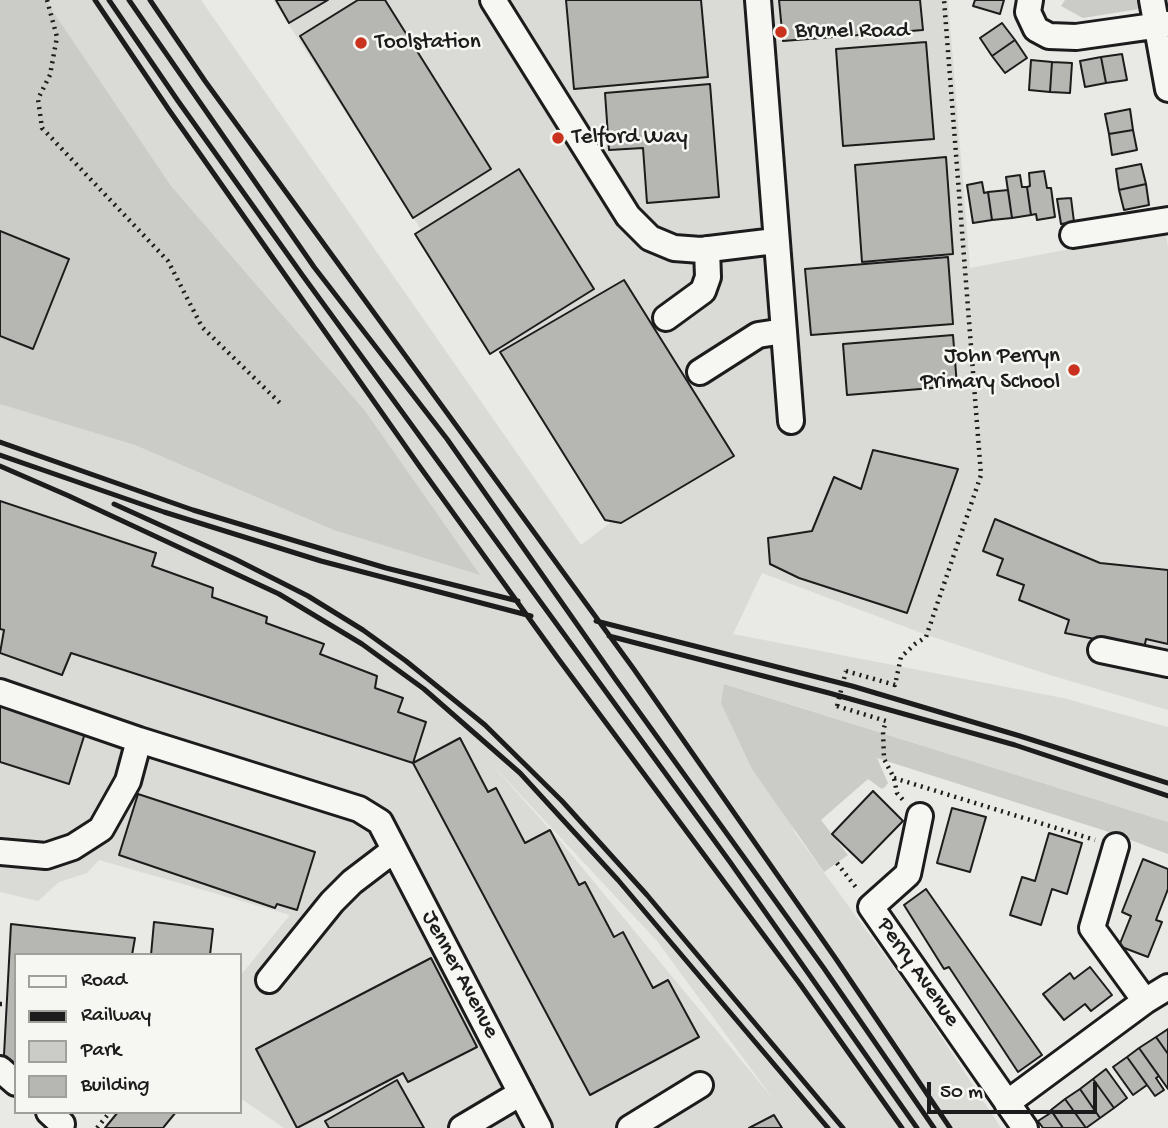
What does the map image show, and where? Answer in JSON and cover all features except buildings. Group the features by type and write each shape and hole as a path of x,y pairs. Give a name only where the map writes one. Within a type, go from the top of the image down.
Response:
{"street":[{"path":"493,0 628,216 650,238 674,248 707,250 775,241"},
{"path":"758,0 791,421"},
{"path":"1030,0 1028,12 1036,29 1049,36 1076,37 1162,26"},
{"path":"1152,0 1162,26 1168,89"},
{"path":"1073,235 1168,220"},
{"path":"666,318 703,291 708,277 707,250"},
{"path":"700,372 758,335 784,331"},
{"path":"1101,650 1168,664"},
{"path":"0,692 139,740 128,781 101,829 74,847 46,856 0,852"},
{"name":"Jenner Avenue","path":"139,740 359,809 380,822 539,1128"},
{"name":"Perry Avenue","path":"920,816 908,874 871,907 1025,1128"},
{"path":"1116,846 1091,928 1145,1001"},
{"path":"269,980 338,895 394,850"},
{"path":"1007,1103 1168,987"},
{"path":"0,1069 14,1081"},
{"path":"630,1128 700,1086"},
{"path":"462,1128 521,1093"}],"path":[{"path":"47,0 57,37 50,75 38,99 42,128 168,261 202,327 281,404"},
{"path":"920,816 897,793 894,778 884,760 883,731 886,721 837,706 846,671 895,685 901,657 915,643 926,637 981,475 944,0"},
{"path":"894,778 1116,846"},
{"path":"837,863 871,907"},
{"path":"0,1004 7,1004"},
{"path":"97,1128 108,1114"}],"shaded area":[{"path":"0,0 201,0 581,545 610,523 273,0 948,0 970,268 1165,231 1168,246 1168,710 927,635 762,573 733,634 1063,698 1168,727 1168,822 725,684 795,833 913,994 1001,1128 284,1128 242,1099 242,974 290,915 99,860 87,873 59,882 38,901 0,892","holes":["488,760 657,941 774,1100 561,842"]}],"green space":[{"path":"0,0 45,0 171,186 365,411 480,575 334,530 135,445 0,404"},
{"path":"1065,0 1138,0 1139,9 1083,18 1061,6"},
{"path":"724,684 1168,822 1168,854 1109,832 877,758 888,783 885,787 882,789 868,779 821,820 848,855 824,872 752,769 721,703"}],"railway":[{"path":"95,0 420,467 557,657 800,984 902,1128"},
{"path":"109,0 303,276 730,862 917,1128"},
{"path":"129,0 314,267 447,439 616,680 823,967 934,1128"},
{"path":"150,0 205,81 633,668 950,1128"},
{"path":"0,442 193,510 386,568 518,601"},
{"path":"0,455 164,512 321,561 531,616"},
{"path":"0,466 279,594 362,644 424,689 520,773 618,880 828,1128"},
{"path":"114,504 235,559 308,596 406,661 485,725 562,801 647,895 843,1128"},
{"path":"596,621 852,686 1168,783"},
{"path":"609,636 1015,745 1168,796"}],"place":[{"name":"Brunel Road","path":"781,32"},
{"name":"Toolstation","path":"361,43"},
{"name":"Telford Way","path":"558,138"},
{"name":"John Perryn Primary School","path":"1074,370"}]}
